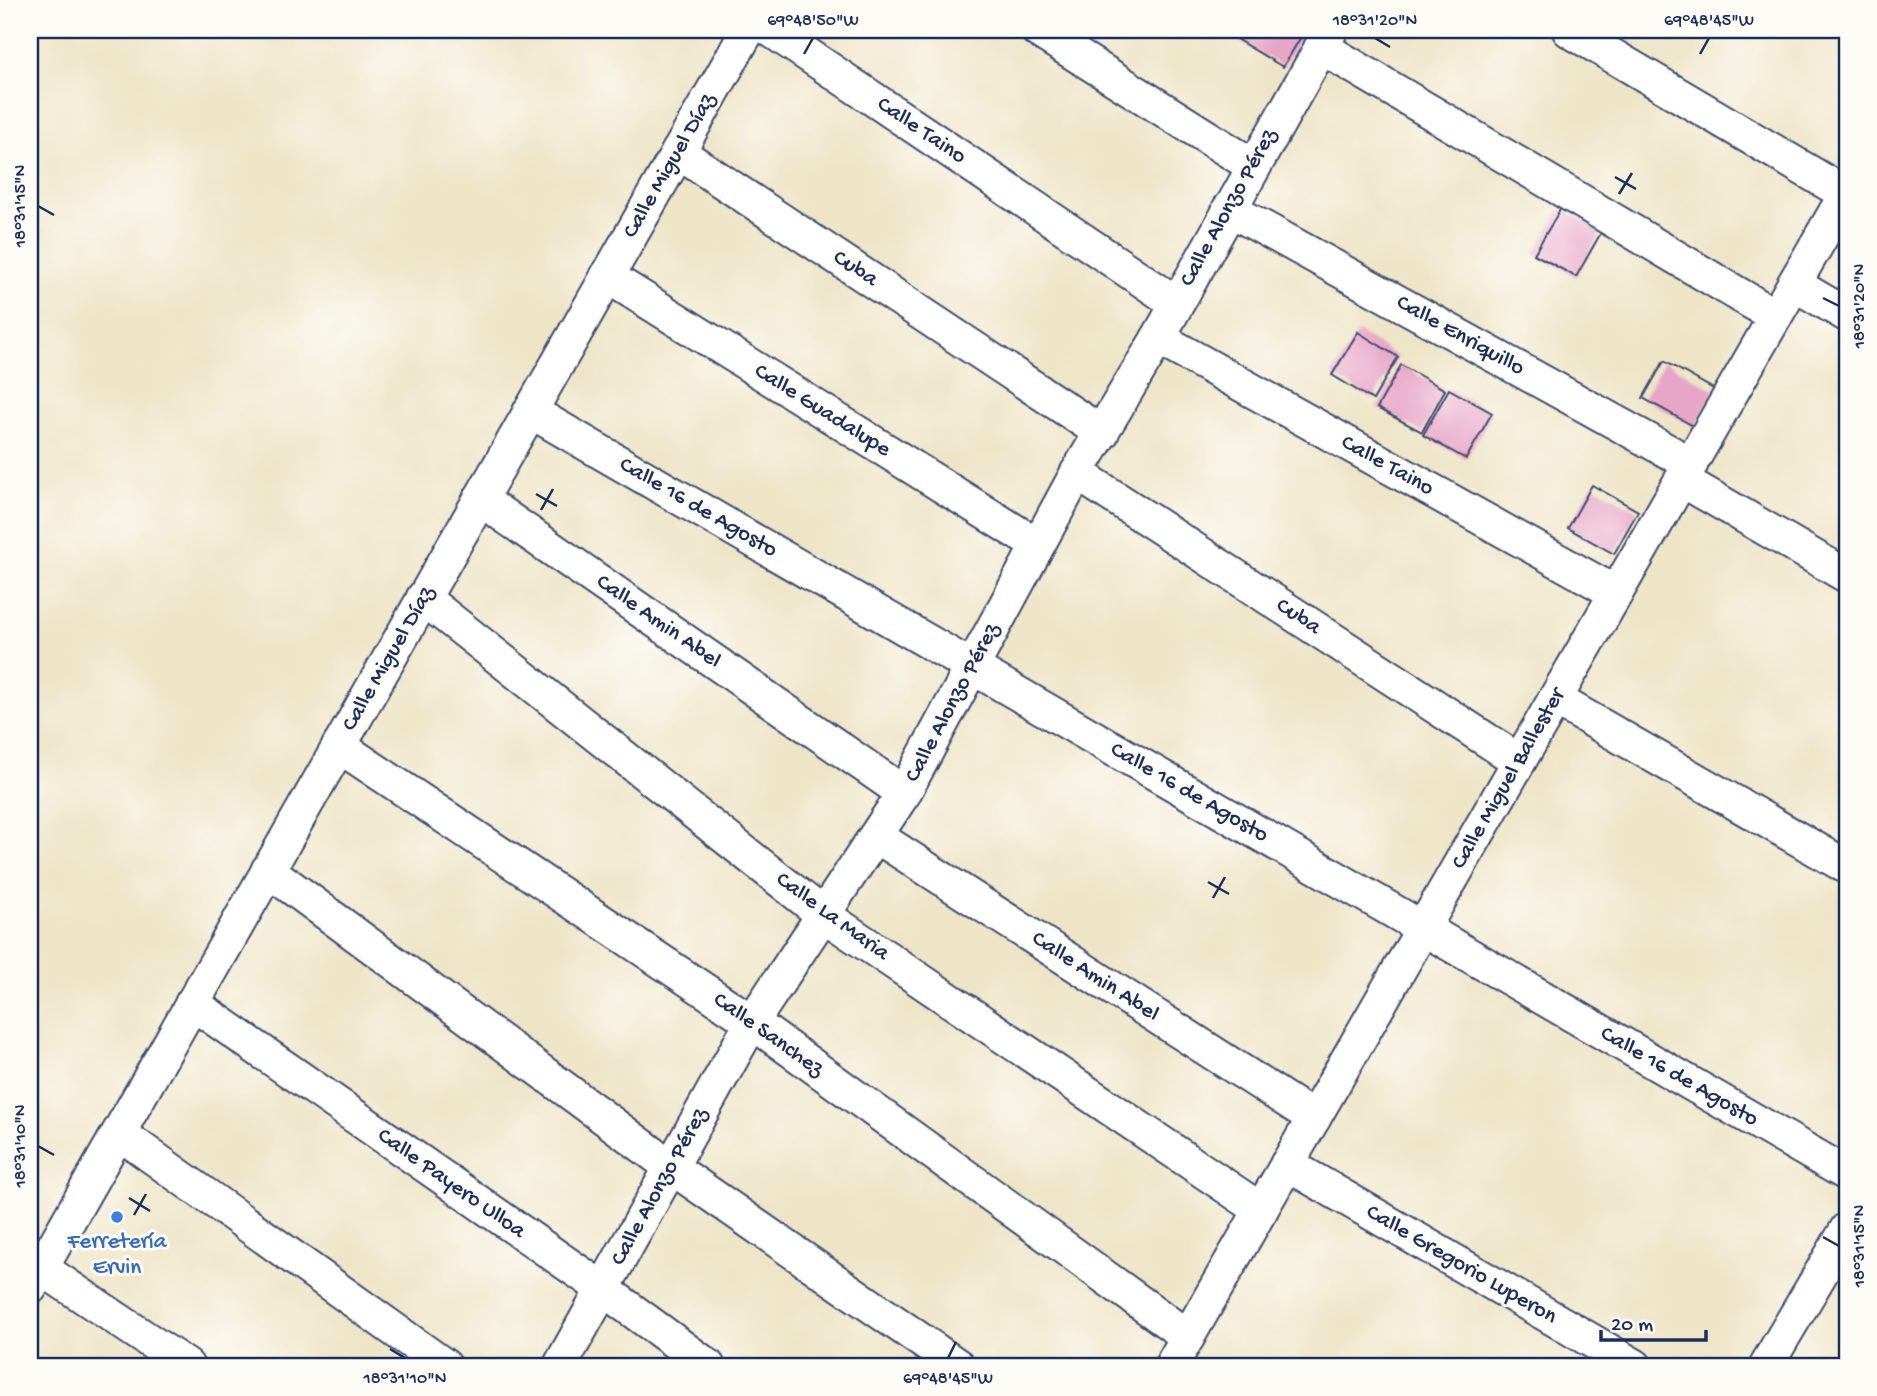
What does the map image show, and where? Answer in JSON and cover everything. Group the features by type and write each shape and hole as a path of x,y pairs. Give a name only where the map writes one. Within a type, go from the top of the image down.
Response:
{"street":[{"name":"Calle Miguel Díaz","path":"36,1278 748,30"},
{"name":"Calle Taino","path":"771,30 1176,303"},
{"path":"1037,30 1252,166"},
{"path":"1569,30 1847,193"},
{"name":"Calle Alonzo Pérez","path":"559,1366 752,1022 825,916 904,793 1077,473 1157,338 1326,38"},
{"path":"1326,38 1775,316"},
{"name":"Cuba","path":"678,152 1102,433"},
{"name":"Calle Miguel Ballester","path":"1171,1366 1847,193"},
{"name":"Calle Enriquillo","path":"1229,209 1686,472 1847,576"},
{"name":"Calle Guadalupe","path":"607,276 1037,545"},
{"path":"1794,284 1847,315"},
{"name":"Calle Taino","path":"1157,338 1616,593"},
{"name":"Calle 16 de Agosto","path":"530,411 1847,1174"},
{"name":"Cuba","path":"1077,473 1519,761"},
{"name":"Calle Amin Abel","path":"480,499 904,793"},
{"name":"Calle La Maria","path":"424,598 825,916 1261,1210"},
{"path":"1555,699 1847,867"},
{"name":"Calle Sanchez","path":"339,746 752,1022 1188,1337"},
{"name":"Calle Amin Abel","path":"876,836 1314,1118"},
{"path":"268,870 671,1167 958,1366"},
{"name":"Calle Payero Ulloa","path":"192,1003 603,1289 708,1366"},
{"path":"118,1133 445,1366"},
{"name":"Calle Gregorio Luperon","path":"1287,1164 1635,1366"},
{"path":"1766,1366 1847,1229"},
{"path":"36,1278 187,1366"}],"building":[{"path":"1242,30 1305,30 1283,67 1236,39"},
{"path":"1561,208 1602,231 1576,277 1534,254"},
{"path":"1358,332 1398,357 1373,400 1332,375"},
{"path":"1664,361 1715,390 1695,427 1643,398"},
{"path":"1401,365 1445,390 1422,432 1377,408"},
{"path":"1449,389 1492,413 1466,459 1423,435"},
{"path":"1592,485 1638,511 1614,554 1568,528"}],"place":[{"name":"Ferretería Ervin","path":"117,1217"}]}
